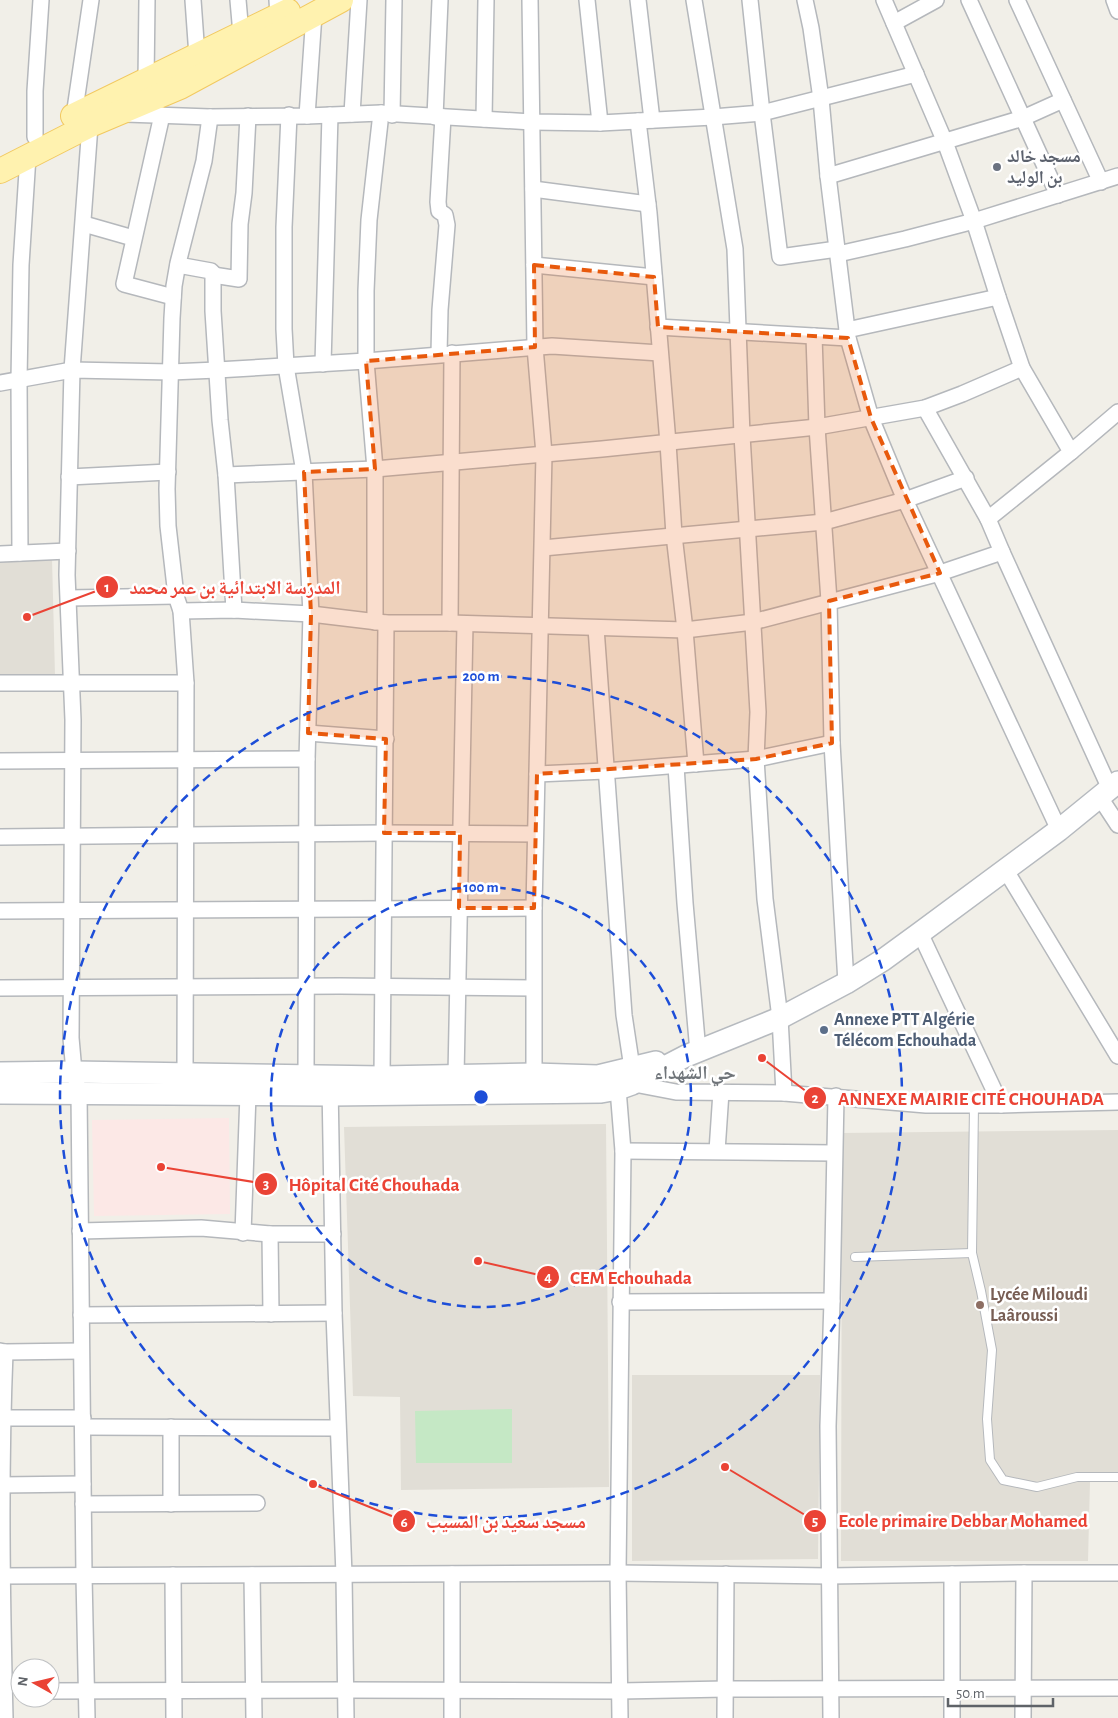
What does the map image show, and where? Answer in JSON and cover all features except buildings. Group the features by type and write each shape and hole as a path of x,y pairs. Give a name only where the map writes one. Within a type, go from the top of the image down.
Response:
{"main road":[{"path":"0,170 31,146 82,120 146,81 197,56 244,42 278,8 312,7 341,0"},
{"path":"82,120 117,114 180,87 244,42 312,7"},
{"path":"0,154 31,146"}],"street":[{"path":"20,553 19,380 21,265 41,0"},
{"path":"87,1718 79,1093 74,1072 71,1038 74,836 68,551 72,370 84,224 82,120 91,0"},
{"path":"146,81 147,0"},
{"path":"193,0 197,56"},
{"path":"238,0 244,42"},
{"path":"352,114 359,0"},
{"path":"382,1077 382,910 386,739 375,469 366,361 366,291 368,220 387,114 394,0"},
{"path":"440,0 438,202 439,211 445,215 447,225 440,310 446,354 458,623 460,833 456,1076"},
{"path":"484,119 486,0"},
{"path":"530,0 535,347 544,454 535,834 534,1074"},
{"path":"587,0 600,122"},
{"path":"638,0 648,204 674,535 685,630 696,764"},
{"path":"694,0 735,249 742,435 758,712 756,759 766,900 780,1018 784,1093"},
{"path":"750,0 780,257 838,251 905,239 974,221 1118,176"},
{"path":"805,0 821,99 828,176 847,334 871,418 905,500 1059,830"},
{"path":"884,0 945,142 974,221 1022,368 1071,452"},
{"path":"894,23 936,0"},
{"path":"969,0 1058,195"},
{"path":"1017,0 1101,182"},
{"path":"1114,0 1118,11"},
{"path":"308,116 312,7"},
{"path":"117,114 210,117 387,114 532,122 600,122 713,118 762,113 916,74"},
{"path":"828,176 1023,118 1063,100"},
{"path":"162,115 124,284 173,297"},
{"path":"288,115 284,227 284,328 286,366 304,472 311,614 307,759 306,1076"},
{"path":"323,364 330,115"},
{"path":"213,275 239,279 240,224 244,193 248,116"},
{"path":"185,1074 186,683 181,611 176,596 168,526 168,472 173,297 178,265 204,161 210,117"},
{"path":"534,189 648,204"},
{"path":"84,224 133,238"},
{"path":"178,265 211,270 213,275 213,311 234,610"},
{"path":"534,266 654,277"},
{"path":"658,327 737,330 814,336 847,334 998,297"},
{"path":"814,336 817,427 829,601 832,743 846,983"},
{"path":"0,383 72,370 171,372 217,370 366,361 552,346 660,353"},
{"path":"226,475 375,469 668,443 817,427 925,408 1022,368"},
{"path":"925,408 988,519 1109,789 1118,825"},
{"path":"988,519 1118,412"},
{"path":"70,477 168,472"},
{"path":"543,548 824,522 905,500 966,478"},
{"path":"0,554 68,551"},
{"path":"181,611 234,610 311,614 381,623 458,623 685,630 753,622 940,573 1002,552"},
{"path":"69,598 176,596"},
{"path":"596,628 627,1080 623,1151 620,1302 618,1573 620,1718"},
{"path":"0,683 186,683"},
{"path":"308,733 386,739"},
{"path":"537,774 605,771 756,759 832,743"},
{"path":"0,761 307,759"},
{"path":"676,766 692,1054"},
{"path":"0,1074 74,1072 306,1076 330,1086 601,1092 780,1018 846,983 883,960 920,933 1059,830 1109,789"},
{"path":"0,837 384,833 535,834"},
{"path":"1005,869 1118,1056"},
{"path":"0,911 534,908"},
{"path":"920,933 1001,1105"},
{"path":"0,988 382,986 533,988"},
{"path":"0,1093 248,1094 330,1086 382,1077 534,1074 598,1076 627,1080 676,1092 784,1093 917,1104 1001,1105 1118,1102"},
{"path":"330,1086 332,1234 337,1428 344,1575 346,1718"},
{"path":"717,1152 721,1092"},
{"path":"243,1233 248,1094"},
{"path":"831,1718 828,1426 836,1096"},
{"path":"623,1151 834,1153"},
{"path":"80,1231 201,1228 243,1233 332,1234"},
{"path":"270,1234 270,1314"},
{"path":"620,1302 832,1301"},
{"path":"81,1315 334,1313"},
{"path":"5,1718 8,1692 1,1576 2,1351 81,1351"},
{"path":"2,1418 171,1427 337,1428"},
{"path":"171,1427 171,1504"},
{"path":"1,1485 83,1484"},
{"path":"83,1504 257,1504"},
{"path":"1,1576 618,1573 829,1576 1118,1573"},
{"path":"1023,1718 1024,1573"},
{"path":"452,1574 452,1718"},
{"path":"725,1718 726,1574"},
{"path":"952,1574 952,1718"},
{"path":"173,1576 174,1718"},
{"path":"252,1576 254,1718"},
{"path":"60,1691 620,1691 1118,1688"}],"lane":[{"path":"974,1105 972,1253 992,1350 987,1419 990,1460 1003,1480 1037,1487 1077,1477 1118,1477"},
{"path":"855,1257 972,1253"}],"highlighted area":[{"path":"534,265 654,277 658,327 848,338 871,418 940,573 829,601 832,743 756,759 537,774 534,908 459,908 460,833 384,833 386,739 308,733 311,614 304,472 375,469 366,361 535,347"}],"shaded area":[{"path":"52,558 55,676 0,677 0,559"},
{"path":"229,1118 230,1214 94,1216 92,1120"},
{"path":"606,1124 609,1487 401,1490 400,1397 353,1396 344,1127"},
{"name":"Lycée Miloudi Laâroussi","path":"1118,1130 1118,1477 1090,1482 1088,1561 841,1561 842,1133"},
{"path":"632,1375 820,1375 818,1559 632,1561"}],"green space":[{"path":"512,1409 512,1463 416,1463 415,1411"}],"place":[{"name":"مسجد خالد بن الوليد","path":"997,167"},
{"name":"المدرسة الابتدائية بن عمر محمد","path":"27,617"},
{"name":"Annexe PTT Algérie Télécom Echouhada","path":"824,1030"},
{"name":"ANNEXE MAIRIE CITÉ CHOUHADA","path":"762,1058"},
{"name":"Hôpital Cité Chouhada","path":"161,1167"},
{"name":"CEM Echouhada","path":"478,1261"},
{"name":"Lycée Miloudi Laâroussi","path":"980,1305"},
{"name":"Ecole primaire Debbar Mohamed","path":"725,1467"},
{"name":"مسجد سعيد بن المسيب","path":"313,1484"}],"district":[{"name":"حي الشهداء","path":"695,1073"}]}
